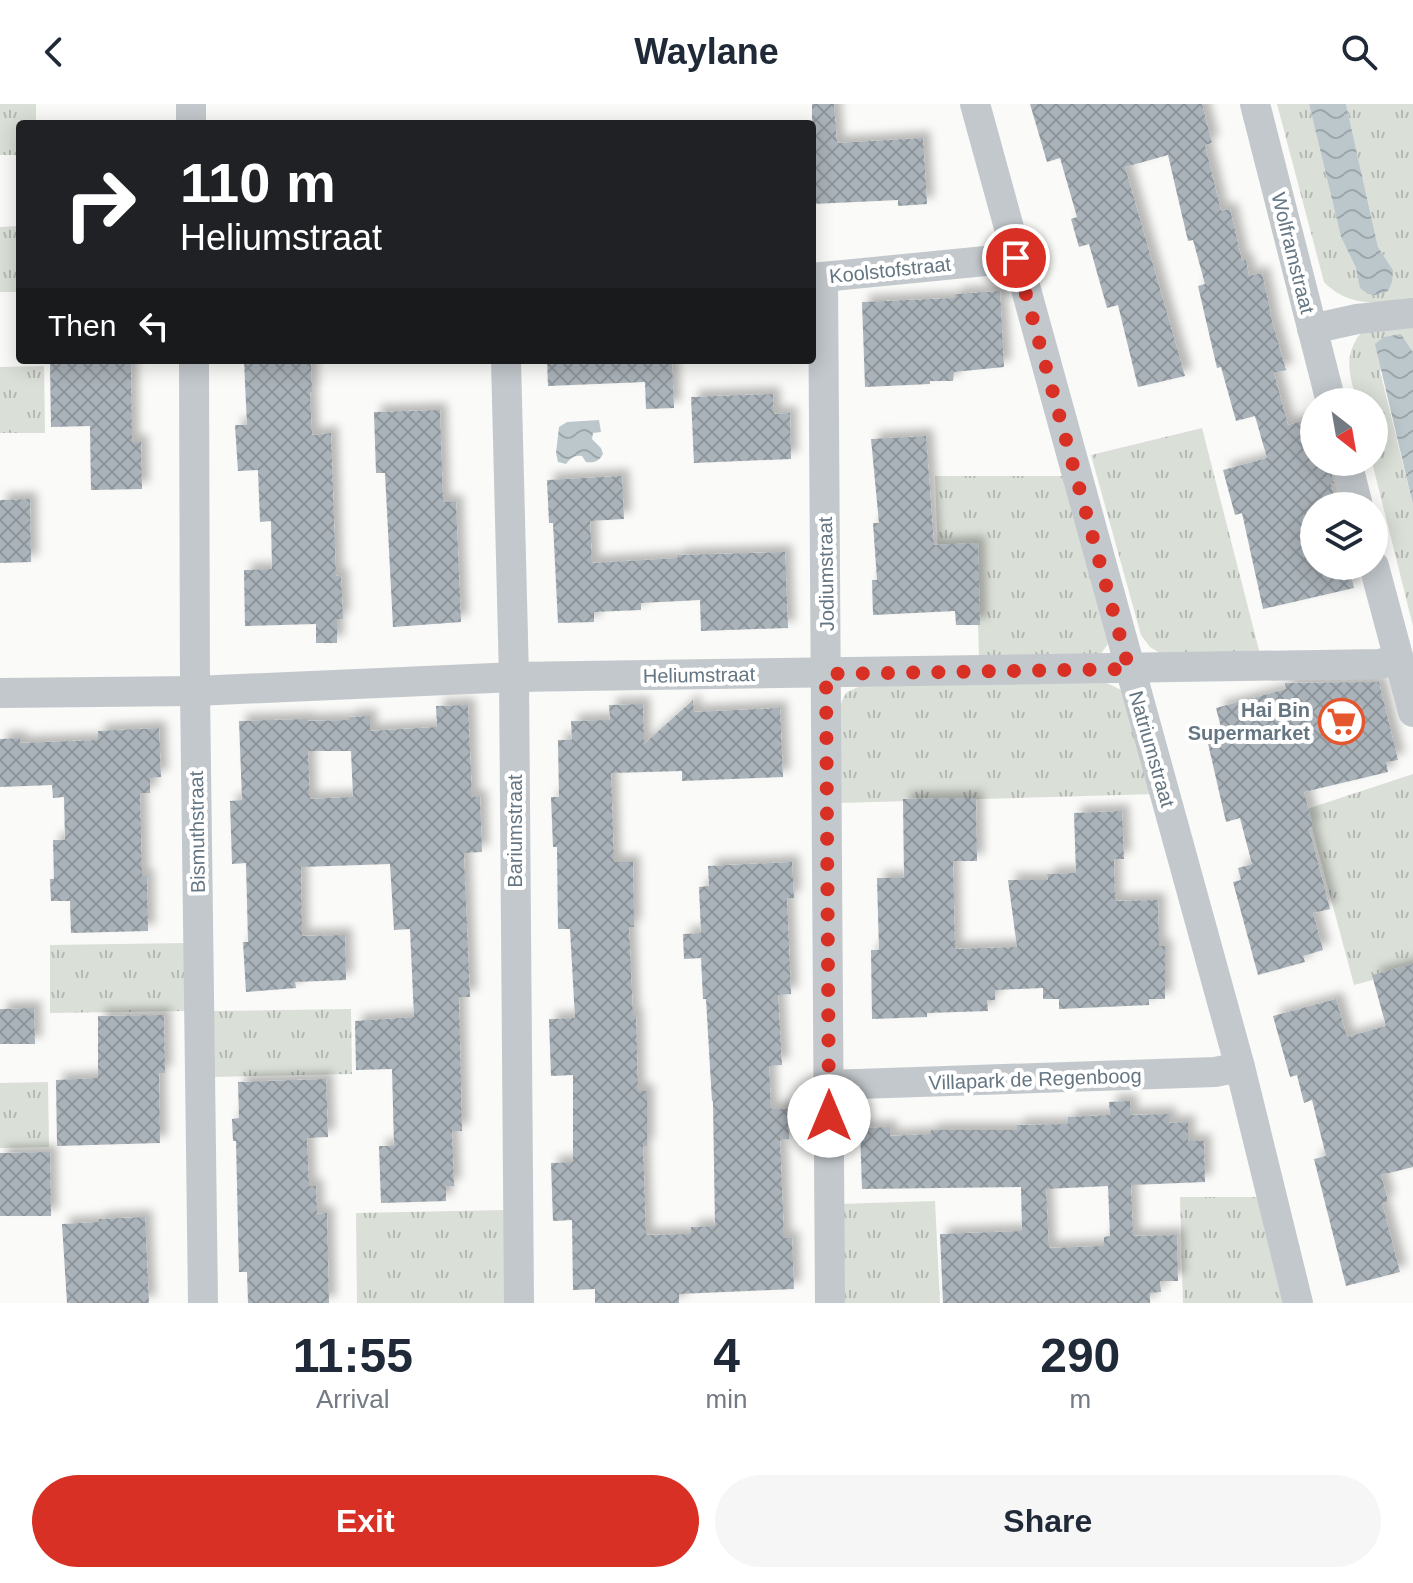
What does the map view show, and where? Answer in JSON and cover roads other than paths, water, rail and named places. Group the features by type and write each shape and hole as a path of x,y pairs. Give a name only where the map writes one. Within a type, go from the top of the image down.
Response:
{"street":[{"name":"Natriumstraat","path":"975,104 1240,1067 1298,1303"},
{"name":"Wolframstraat","path":"1255,104 1327,388"},
{"name":"Koolstofstraat","path":"818,277 1016,258"},
{"name":"Jodiumstraat","path":"818,277 826,674 830,1303"},
{"path":"1312,329 1357,319 1413,313"},
{"name":"Bismuthstraat","path":"194,364 203,1303"},
{"name":"Bariumstraat","path":"506,364 514,677 519,1303"},
{"path":"1378,580 1413,712"},
{"name":"Heliumstraat","path":"0,693 195,691 514,677 1380,664 1398,659"},
{"name":"Villapark de Regenboog","path":"828,1085 1215,1072 1240,1067"}],"water":[{"path":"1309,104 1346,104 1378,247 1393,270 1388,291 1376,295 1360,288 1356,268 1341,237"},
{"path":"1401,334 1413,352 1413,505 1388,388 1385,388 1375,344 1384,337"},
{"path":"599,420 601,432 593,433 592,439 601,448 603,454 600,458 586,462 582,456 577,456 566,464 558,462 559,427 567,422"}],"place":[{"name":"Hai Bin Supermarket","path":"1341,721"}]}
